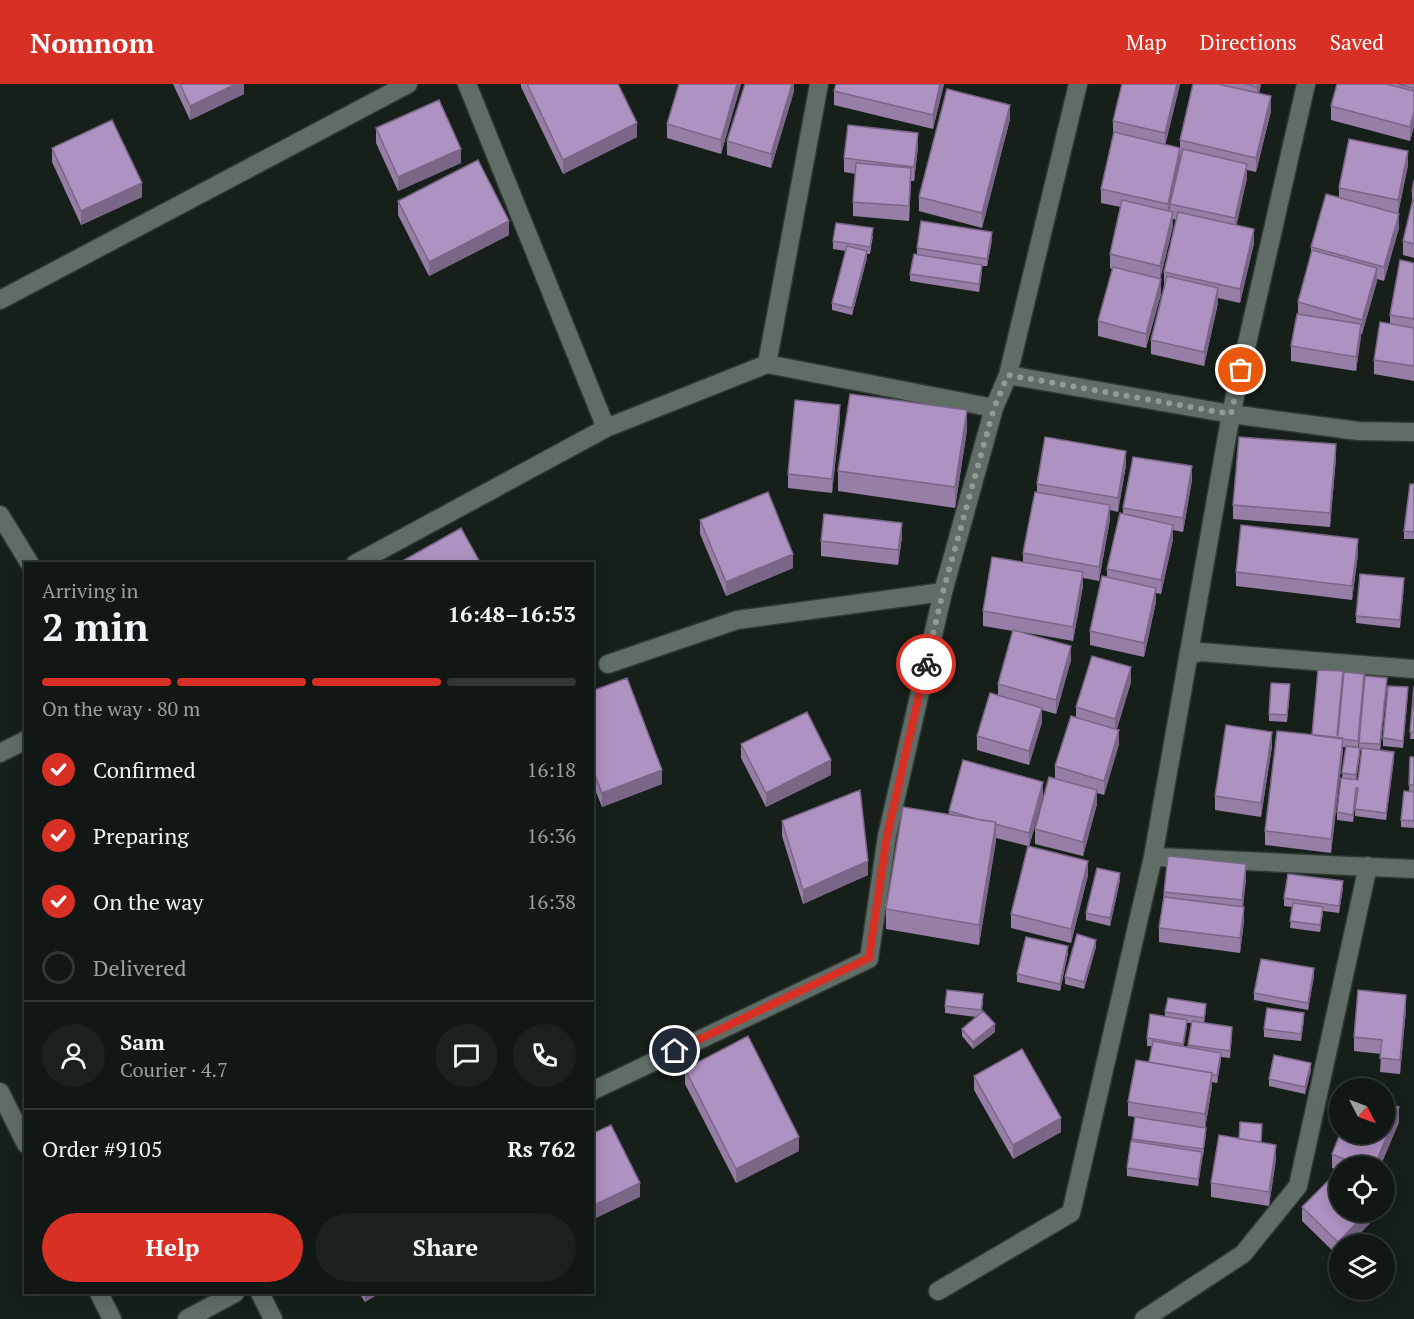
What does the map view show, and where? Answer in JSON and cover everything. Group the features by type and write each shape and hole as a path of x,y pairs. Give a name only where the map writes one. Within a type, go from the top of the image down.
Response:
{"street":[{"path":"0,300 408,84"},
{"path":"467,84 606,428"},
{"path":"767,364 819,84"},
{"path":"594,1090 869,958 887,836 943,592 994,408 1008,375 1078,84"},
{"path":"938,1291 1071,1214 1153,857 1231,414 1306,84"},
{"path":"359,562 606,428 767,364 994,408"},
{"path":"1008,375 1231,414 1358,431 1414,432"},
{"path":"0,515 29,562"},
{"path":"608,664 737,620 943,592"},
{"path":"1189,655 1201,652 1414,669"},
{"path":"0,753 24,741"},
{"path":"1153,857 1414,869"},
{"path":"1144,1319 1243,1254 1298,1186 1368,866"},
{"path":"0,1092 24,1140"},
{"path":"100,1294 112,1319"},
{"path":"187,1319 233,1294"},
{"path":"260,1294 273,1319"}],"building":[{"path":"180,84 236,84 190,106"},
{"path":"527,84 618,84 637,123 563,160"},
{"path":"679,84 737,84 721,140 667,124"},
{"path":"745,84 792,84 771,154 727,141"},
{"path":"836,84 940,84 933,115 834,91"},
{"path":"1122,84 1177,84 1165,133 1113,121"},
{"path":"1193,84 1218,84 1271,96 1256,158 1180,140"},
{"path":"1337,84 1386,84 1414,91 1414,112 1410,127 1331,106"},
{"path":"1398,84 1414,84 1414,88"},
{"path":"947,89 1010,105 982,213 919,197"},
{"path":"439,100 461,149 398,177 376,128"},
{"path":"112,120 142,183 81,211 52,148"},
{"path":"848,125 918,133 914,167 844,158"},
{"path":"1114,132 1180,148 1168,204 1101,189"},
{"path":"1349,139 1408,151 1398,200 1339,188"},
{"path":"1183,149 1247,164 1235,218 1170,204"},
{"path":"478,160 509,221 429,262 398,201"},
{"path":"856,163 911,168 909,206 853,202"},
{"path":"1326,194 1399,214 1384,267 1311,247"},
{"path":"1414,199 1414,244 1403,241"},
{"path":"1122,200 1173,212 1160,266 1110,254"},
{"path":"1178,212 1254,229 1240,289 1164,272"},
{"path":"921,221 992,232 987,259 917,248"},
{"path":"836,223 873,228 870,247 833,241"},
{"path":"847,246 867,251 852,308 832,303"},
{"path":"1312,250 1377,268 1362,320 1298,302"},
{"path":"914,254 982,265 979,284 910,274"},
{"path":"1400,260 1414,263 1414,319 1390,315"},
{"path":"1113,267 1161,279 1146,334 1098,321"},
{"path":"1167,276 1218,288 1204,352 1151,340"},
{"path":"1297,314 1361,324 1356,357 1291,346"},
{"path":"1380,322 1414,328 1414,366 1374,360"},
{"path":"850,394 967,410 955,487 838,471"},
{"path":"795,400 840,405 832,479 788,474"},
{"path":"1045,437 1126,451 1118,498 1037,484"},
{"path":"1239,437 1336,444 1330,513 1233,505"},
{"path":"1133,457 1192,466 1183,518 1123,508"},
{"path":"1410,484 1414,484 1414,532 1404,531"},
{"path":"768,492 793,554 726,582 700,520"},
{"path":"1035,492 1110,505 1099,567 1023,553"},
{"path":"1120,513 1173,525 1161,580 1107,569"},
{"path":"824,514 902,523 898,550 821,541"},
{"path":"1241,525 1358,539 1352,586 1236,572"},
{"path":"461,528 480,562 401,562"},
{"path":"992,557 1083,572 1073,627 983,611"},
{"path":"1360,574 1404,578 1400,620 1356,616"},
{"path":"1102,576 1156,588 1144,643 1090,631"},
{"path":"1013,630 1071,646 1056,700 998,684"},
{"path":"1092,656 1131,667 1115,719 1076,707"},
{"path":"1318,670 1343,671 1337,735 1344,672 1364,674 1358,741 1312,735"},
{"path":"1365,676 1387,678 1380,744 1359,743"},
{"path":"627,678 662,770 602,793 594,773 594,690"},
{"path":"1271,683 1290,684 1287,715 1269,714"},
{"path":"1388,686 1408,687 1403,741 1383,738"},
{"path":"1414,686 1414,732 1410,732"},
{"path":"990,693 1042,708 1029,751 977,736"},
{"path":"807,712 831,760 766,793 741,744"},
{"path":"1071,716 1119,730 1104,781 1055,766"},
{"path":"1226,725 1272,732 1261,803 1215,796"},
{"path":"1277,731 1343,738 1331,839 1265,831"},
{"path":"1346,746 1360,748 1356,775 1342,773"},
{"path":"1362,748 1394,752 1386,813 1355,809 1358,788 1356,788 1353,815 1337,812 1341,778 1358,780"},
{"path":"1410,757 1414,757 1414,785 1409,785"},
{"path":"963,760 1043,782 1029,833 995,824 996,822 949,811"},
{"path":"1049,777 1097,790 1083,842 1035,829"},
{"path":"860,790 868,861 803,890 782,821"},
{"path":"1404,791 1414,792 1414,821 1401,820"},
{"path":"903,807 996,822 979,925 886,909"},
{"path":"1028,846 1088,861 1071,929 1011,914"},
{"path":"1168,856 1246,864 1242,900 1164,892"},
{"path":"1097,868 1120,873 1110,918 1086,913"},
{"path":"1288,874 1343,881 1339,906 1284,898"},
{"path":"1164,897 1244,907 1240,938 1159,928"},
{"path":"1293,903 1323,907 1320,925 1290,921"},
{"path":"1077,934 1096,940 1084,982 1065,977"},
{"path":"1026,937 1068,946 1060,984 1017,974"},
{"path":"1261,959 1314,968 1308,1003 1254,993"},
{"path":"947,990 983,994 981,1010 945,1006"},
{"path":"1358,990 1406,995 1400,1060 1380,1058 1382,1040 1354,1037"},
{"path":"1168,998 1206,1004 1204,1018 1165,1012"},
{"path":"1267,1008 1304,1013 1301,1034 1264,1029"},
{"path":"983,1011 995,1024 973,1042 962,1029"},
{"path":"1150,1014 1187,1020 1183,1044 1147,1038"},
{"path":"1192,1021 1232,1027 1230,1051 1188,1045"},
{"path":"748,1036 799,1137 736,1169 685,1069"},
{"path":"1153,1041 1221,1053 1217,1075 1149,1062"},
{"path":"1022,1049 1061,1118 1013,1145 974,1076"},
{"path":"1274,1055 1311,1063 1305,1087 1269,1079"},
{"path":"1136,1060 1212,1073 1205,1114 1128,1102"},
{"path":"1135,1117 1206,1128 1203,1149 1132,1139"},
{"path":"1240,1122 1262,1124 1261,1142 1239,1139"},
{"path":"611,1125 640,1183 594,1205 594,1133"},
{"path":"1219,1135 1276,1145 1269,1192 1211,1183"},
{"path":"1131,1141 1202,1152 1198,1179 1127,1168"},
{"path":"1336,1144 1384,1144 1379,1156 1332,1154"},
{"path":"1329,1180 1329,1222 1357,1222 1346,1234 1330,1234 1302,1207"}],"way so far":[{"path":"926,664 943,592 994,408 1008,375 1231,414 1241,370"}],"route":[{"path":"675,1051 869,958 887,836 926,664"}]}
